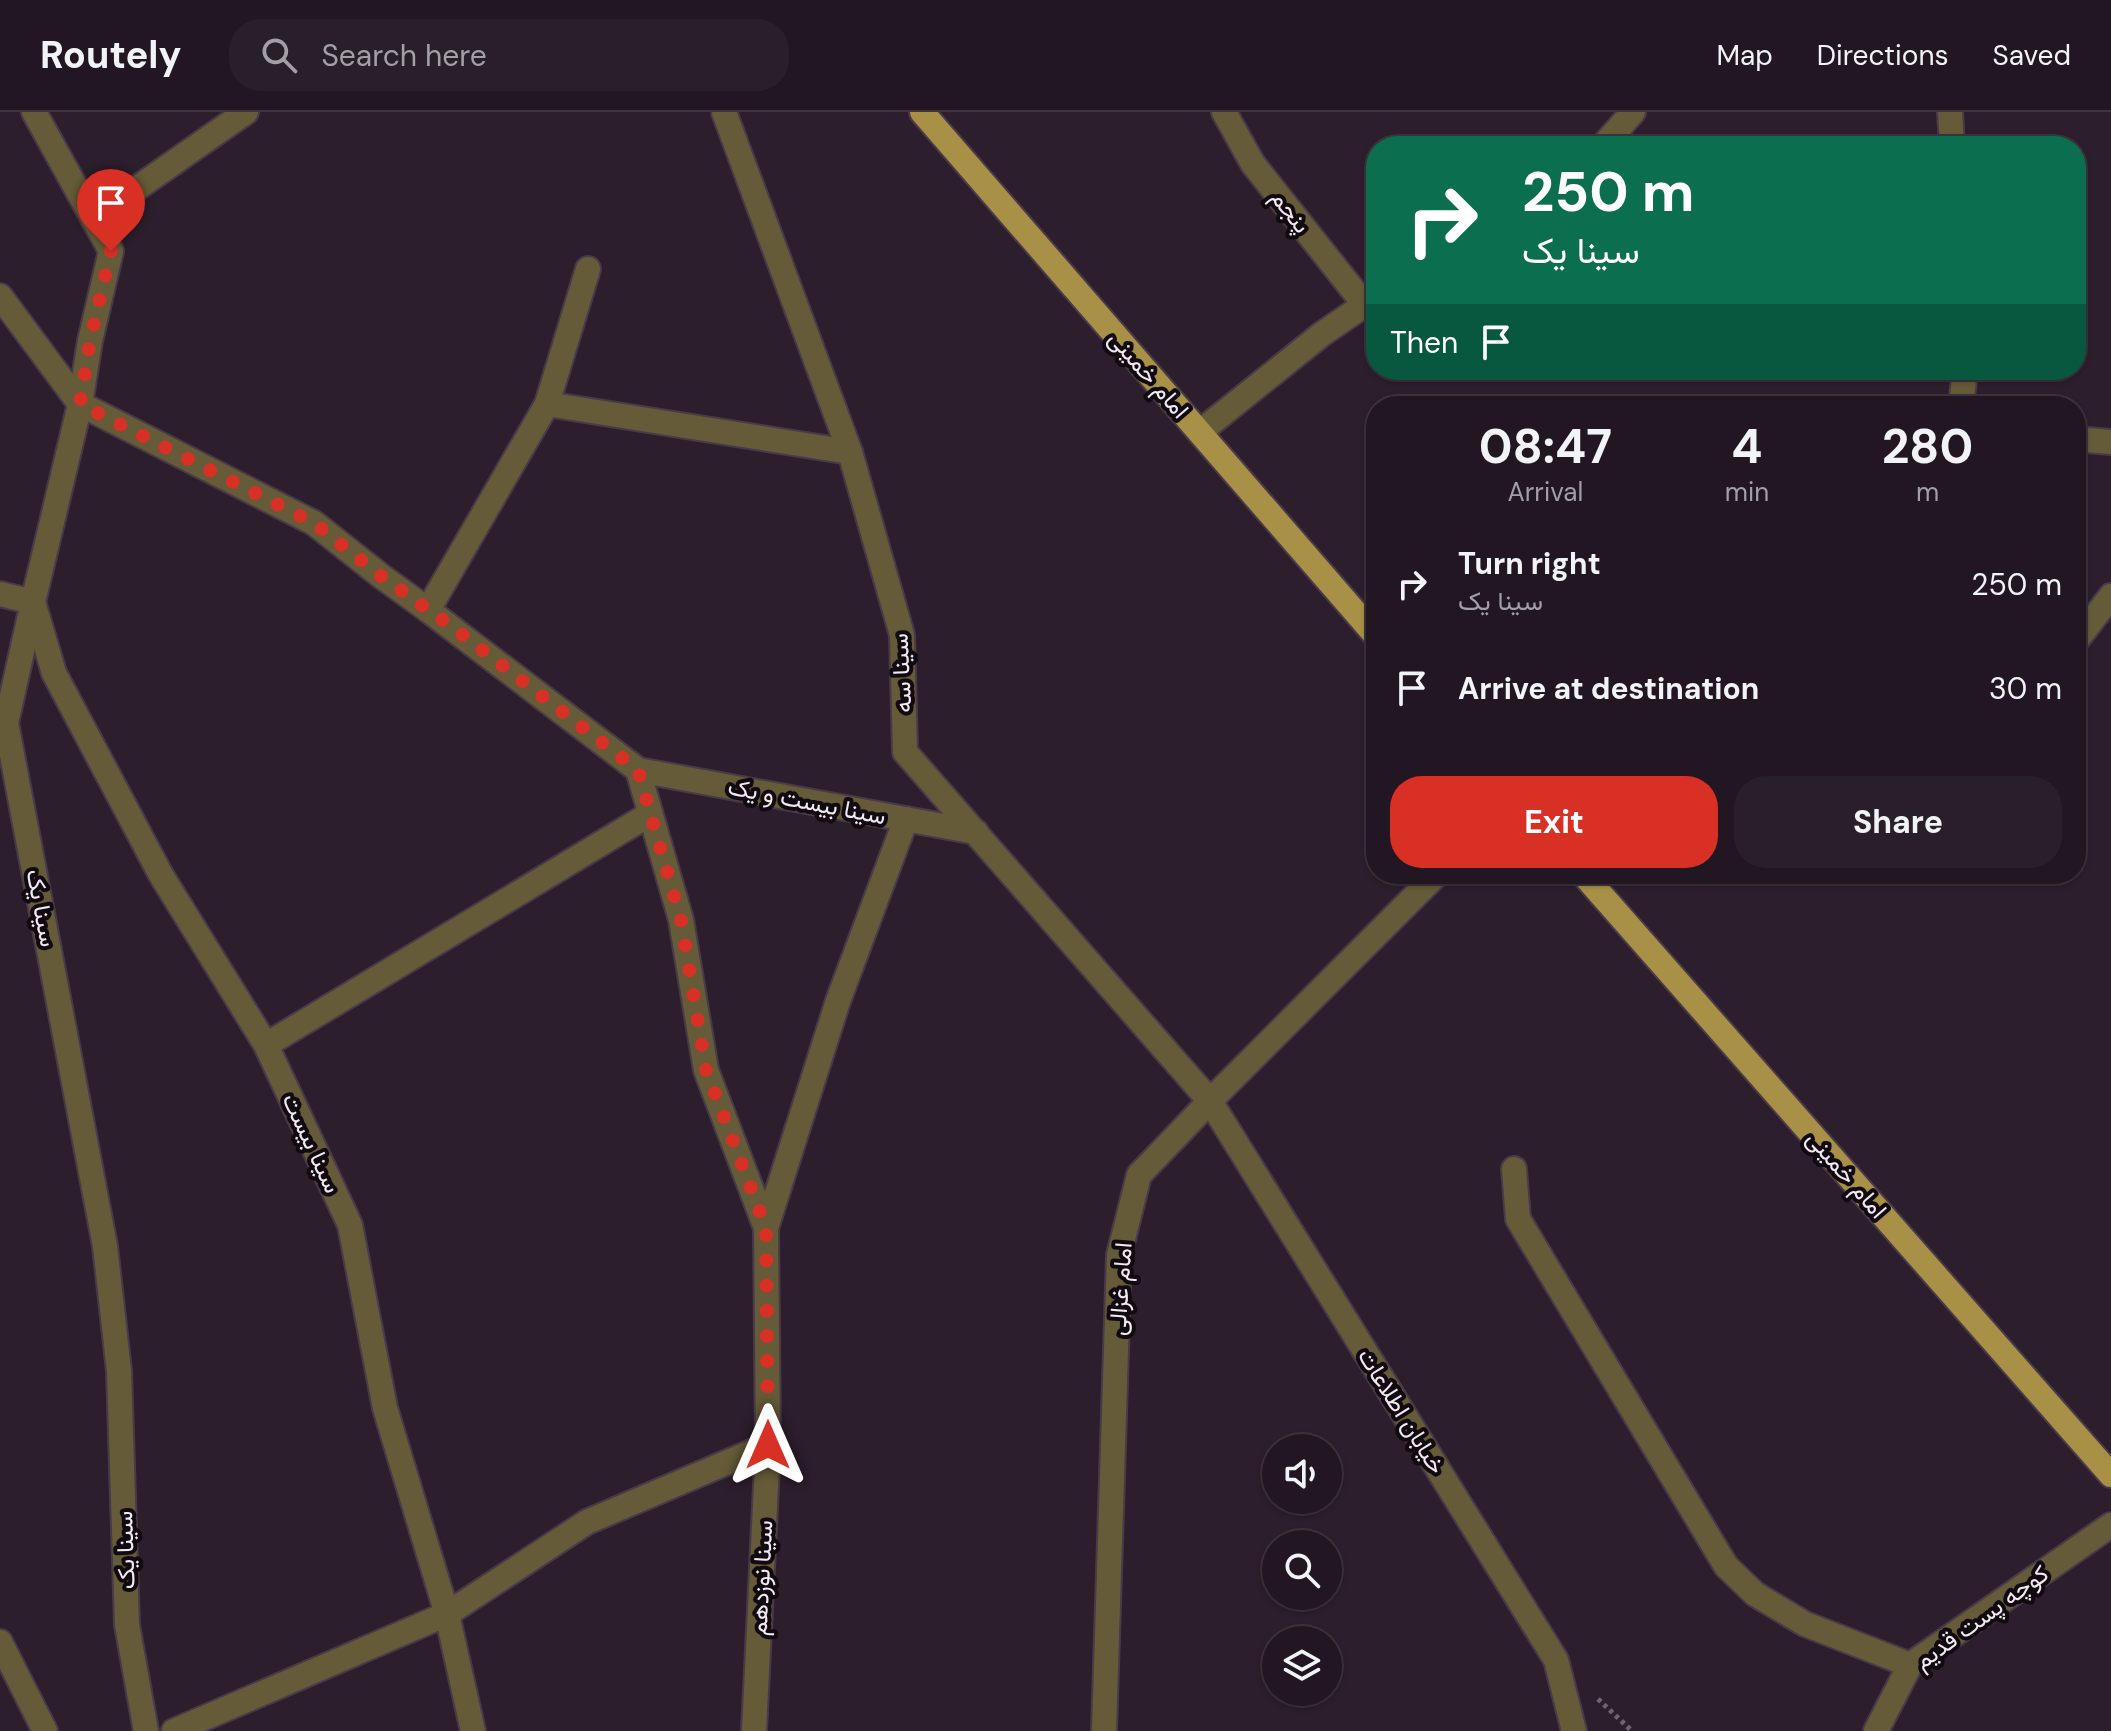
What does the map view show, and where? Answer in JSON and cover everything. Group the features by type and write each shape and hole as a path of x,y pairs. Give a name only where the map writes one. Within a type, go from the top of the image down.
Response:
{"main road":[{"name":"امام خمینی","path":"922,112 1366,624"},
{"name":"امام خمینی","path":"1592,884 2111,1475"}],"street":[{"name":"سینا یک","path":"34,112 111,251 90,341 80,404 6,723 105,1246 119,1371 127,1625 146,1731"},
{"path":"93,219 246,112"},
{"name":"سینا سه","path":"724,112 850,452 902,635 905,752 1210,1101"},
{"name":"پنجم","path":"1224,112 1253,164 1366,296"},
{"path":"1612,136 1633,112"},
{"path":"1950,112 1951,136"},
{"path":"428,610 547,404 588,269"},
{"path":"0,296 80,404 314,523 638,770"},
{"path":"1200,432 1322,334 1366,304"},
{"path":"547,404 850,452"},
{"path":"2086,440 2111,442"},
{"path":"0,594 33,602"},
{"path":"2086,628 2111,596"},
{"name":"سینا بیست","path":"33,602 54,673 161,875 266,1045 350,1225 385,1408 447,1614 473,1731"},
{"name":"سینا بیست و یک","path":"638,770 976,832"},
{"name":"سینا نوزدهم","path":"638,770 681,920 706,1070 766,1228 768,1445 754,1731"},
{"path":"266,1045 650,814"},
{"path":"766,1228 838,1001 906,819"},
{"name":"امام غزالی","path":"1104,1731 1119,1255 1139,1175 1427,884"},
{"name":"خیابان اطلاعات","path":"1210,1101 1556,1660 1574,1731"},
{"path":"1514,1169 1518,1219 1726,1566 1755,1594 1805,1624 1910,1665"},
{"path":"174,1731 447,1614 587,1522 768,1445"},
{"name":"کوچه پست قدیم","path":"1876,1731 1910,1665 2111,1525"},
{"path":"0,1642 45,1731"}],"route":[{"path":"111,251 90,341 80,404 314,523 638,770 681,920 706,1070 766,1228 768,1445"}]}
